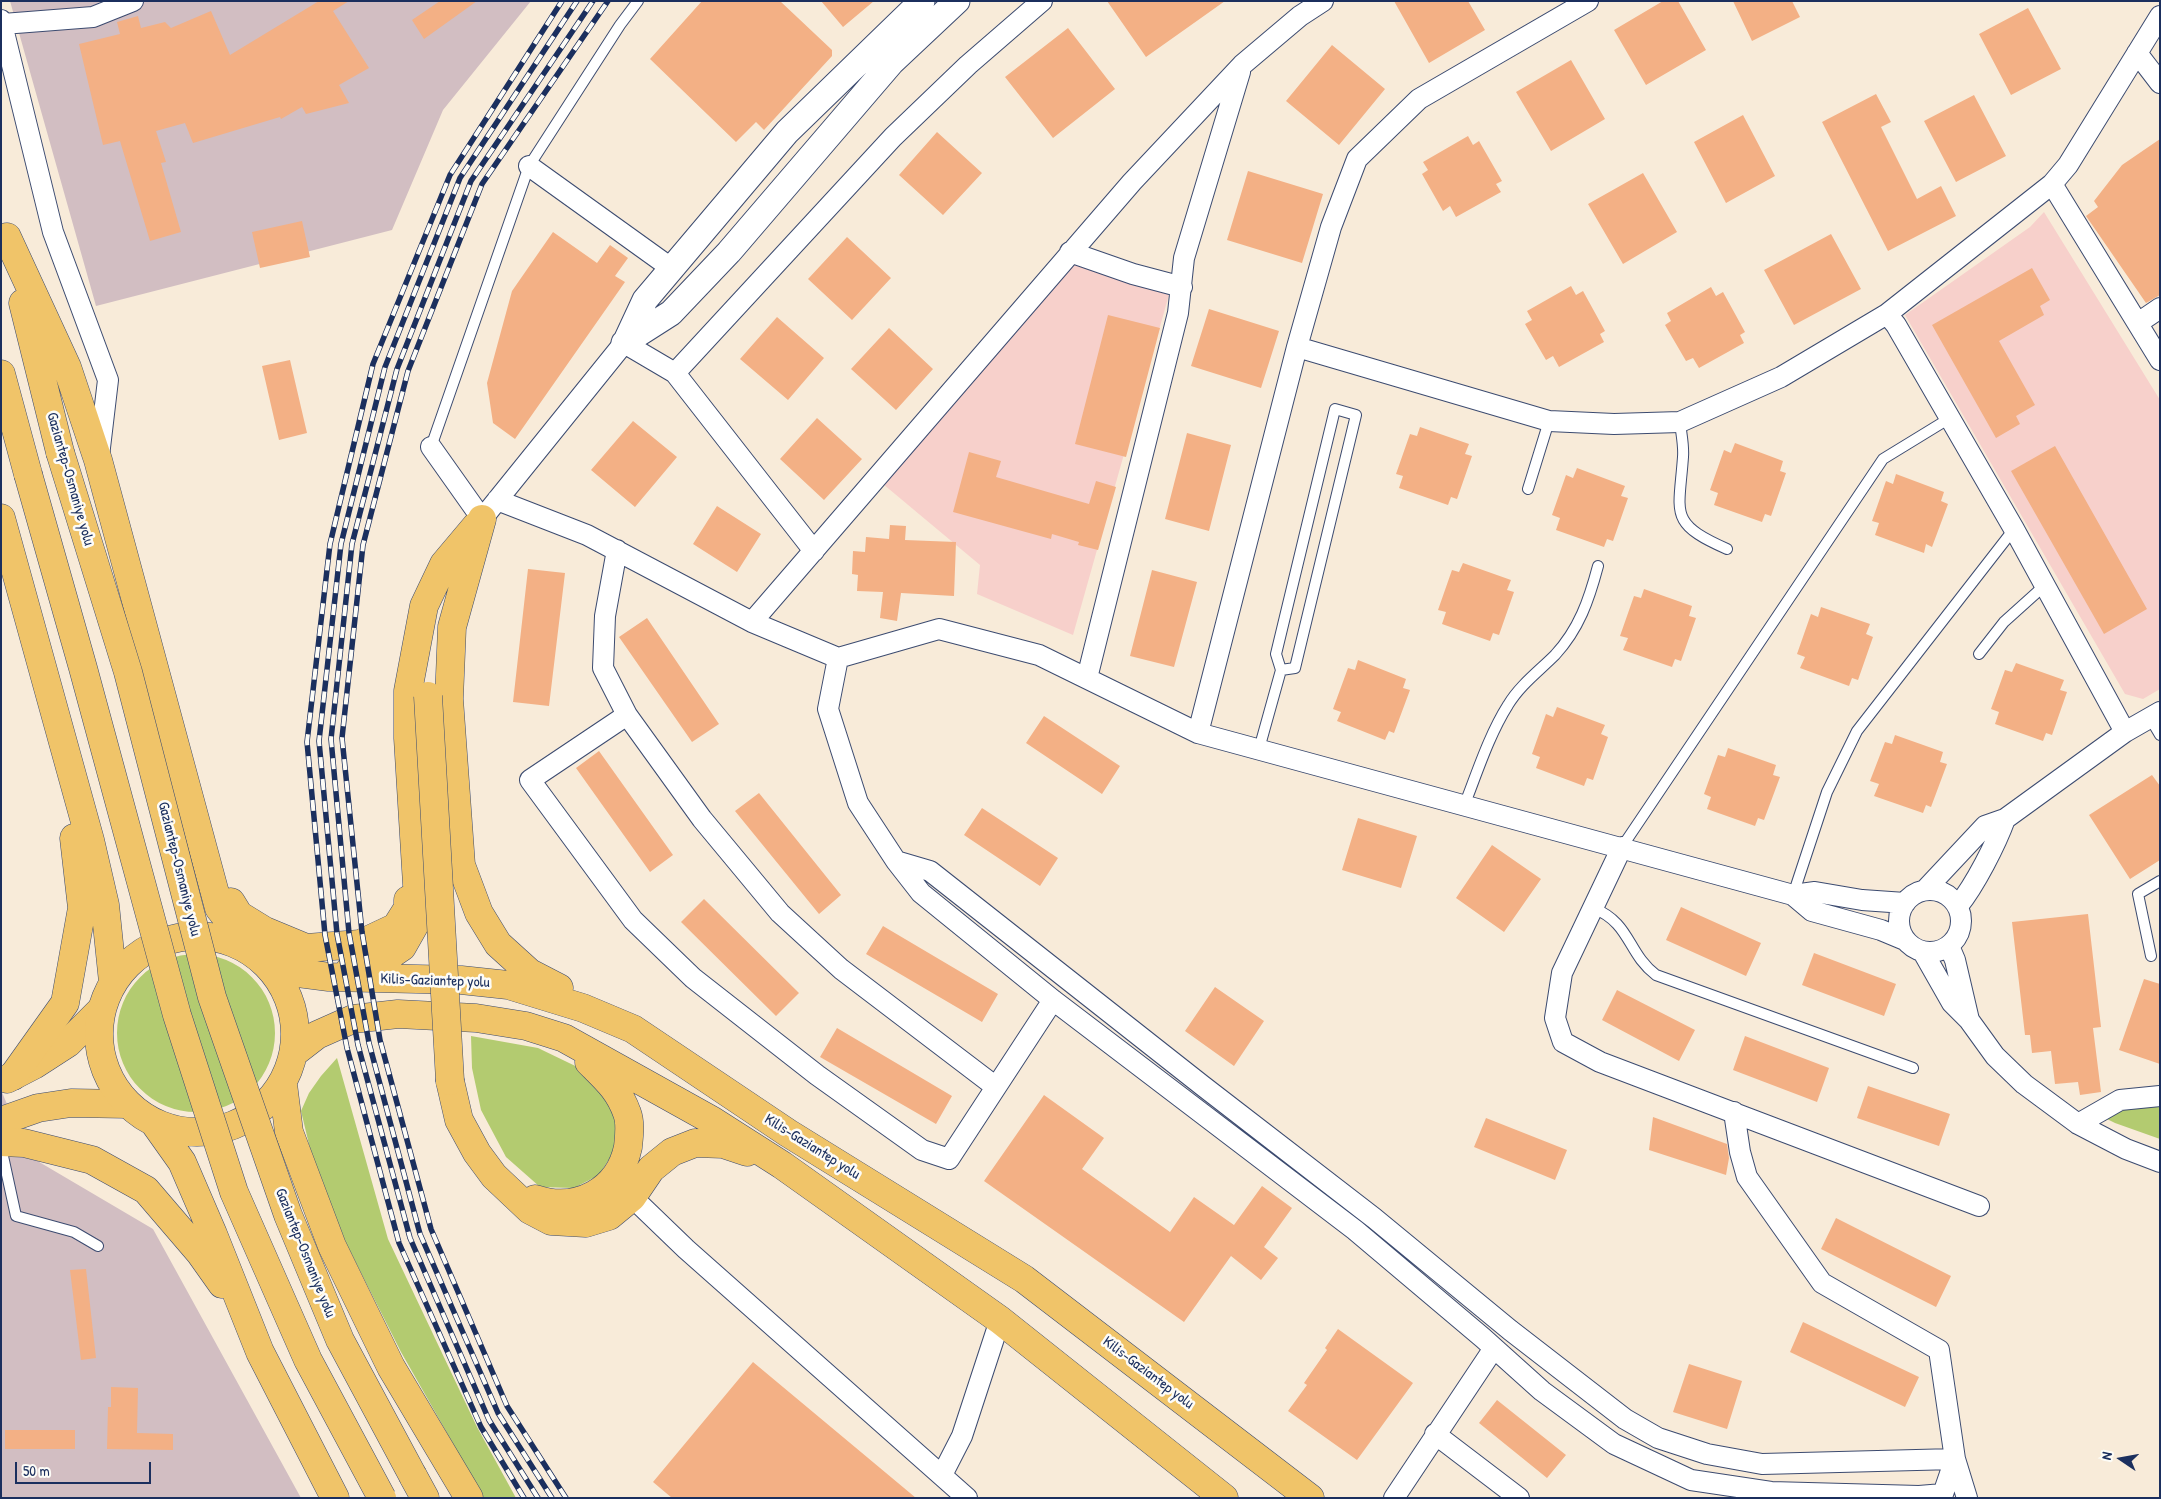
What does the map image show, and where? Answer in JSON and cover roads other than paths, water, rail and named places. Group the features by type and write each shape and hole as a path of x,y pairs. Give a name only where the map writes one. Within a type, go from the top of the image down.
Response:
{"main road":[{"path":"1,518 90,840 105,905 113,982 101,1010 99,1044 104,1067 127,1104 155,1124 178,1132 213,1132 239,1124 267,1104 283,1084 295,1052 296,1026 283,984 270,966 252,950 219,908 98,460 66,367 4,226"},
{"name":"Gaziantep-Osmaniye yolu","path":"4,226 60,452 128,672 215,1006 288,1215 340,1340 419,1487"},
{"path":"1,374 177,1015 234,1192 308,1360 382,1498"},
{"path":"490,510 456,573 439,620 428,696 450,1081 460,1120 483,1161 494,1176 530,1210 551,1221 586,1223 609,1216 632,1197 650,1169 672,1152 695,1143 724,1144 782,1165"},
{"path":"329,977 380,962 402,947 419,917 408,738 408,691 424,606 444,564 490,510"},
{"path":"490,510 452,627 449,699 461,865 479,914 498,944 530,973 581,999 633,1029"},
{"path":"7,1079 65,1003 82,908 62,739"},
{"path":"206,860 239,915 265,931 306,948 360,944 396,927 408,908 406,871 412,801"},
{"name":"Kilis-Gaziantep yolu","path":"113,982 135,957 156,943 190,935 208,935 232,941 298,973 329,977 461,980 508,985 583,1008 633,1029 788,1133 1024,1279 1310,1498"},
{"path":"7,1079 34,1066 68,1043 101,1010"},
{"name":"Kilis-Gaziantep yolu","path":"295,1052 316,1034 353,1020 398,1014 476,1018 526,1026 564,1038 714,1121 782,1165 1000,1320 1224,1498"},
{"path":"508,1190 543,1202 566,1205 588,1198 608,1185 624,1163 629,1139 628,1115 616,1088 564,1038"},
{"path":"283,1084 289,1132 332,1246 391,1367 469,1498"},
{"path":"1,1121 38,1108 70,1103 127,1104"},
{"path":"155,1124 182,1162 260,1352 335,1498"},
{"path":"1,1142 24,1143 92,1160 146,1190 200,1253 247,1319"}],"street":[{"path":"98,460 108,380 53,232 2,22 93,17 133,1"},
{"path":"490,510 624,343 645,300 671,268 787,132 922,1"},
{"path":"624,343 671,313 729,252 891,63 958,1"},
{"path":"675,373 893,137 968,65 1042,1"},
{"path":"752,622 1132,182 1242,65 1300,16 1323,1"},
{"path":"1198,733 1297,347 1330,227 1357,159 1419,99 1588,1"},
{"path":"1297,347 1549,420 1614,424 1680,422 1781,377 1887,314 2052,184 2068,165 2160,16"},
{"path":"2137,53 2160,83"},
{"path":"1087,678 1178,313 1184,258 1242,65"},
{"path":"529,166 671,268"},
{"path":"2052,184 2160,360"},
{"path":"1070,252 1133,274 1182,287"},
{"path":"2138,322 2160,308"},
{"path":"1887,314 1896,325 2014,529 2125,732"},
{"path":"624,343 675,373 814,551"},
{"path":"431,448 490,510 587,536 752,622 838,658 939,629 1039,655 1198,733 1793,895 1815,892 1862,900 1904,903"},
{"path":"617,550 604,616 603,668 627,715 702,819 780,913 841,969 996,1087"},
{"path":"838,658 828,709 858,803 896,860 921,892 1053,1000 1354,1230 1542,1391 1614,1444 1691,1480 1771,1492 1943,1494 1955,1459"},
{"path":"627,715 530,780 633,920 694,978 817,1075 922,1150 949,1159 1053,1000"},
{"path":"1925,890 1985,826 2005,819 2125,732 2156,721"},
{"path":"1958,906 1967,895 1998,838 2005,819"},
{"path":"1622,848 1562,973 1555,1018 1563,1042 1600,1062 1979,1206"},
{"path":"896,860 930,871 1374,1218 1517,1336 1624,1419 1658,1438 1707,1454 1762,1464 1955,1459"},
{"path":"1793,895 1812,911 1881,930 1905,940 1922,952 1932,953 1949,946 1957,938 1961,928 1958,906 1952,898 1944,892 1934,889 1925,890 1910,897 1904,903 1899,921 1905,940"},
{"path":"1949,946 1955,960 1969,1020"},
{"path":"1922,952 1952,1004 1969,1020 1995,1056 2024,1084 2078,1124 2126,1149 2160,1162"},
{"path":"2078,1124 2120,1100 2160,1096"},
{"path":"1734,1112 1740,1152 1747,1178 1822,1283 1939,1350 1955,1459 1967,1498"},
{"path":"632,1197 686,1249 967,1498"},
{"path":"942,1474 962,1436 1000,1320"},
{"path":"1394,1498 1494,1348"},
{"path":"1435,1434 1519,1498"}],"lane":[{"path":"431,448 529,166 620,25 638,1"},
{"path":"1259,750 1281,670 1276,654 1335,409 1356,415 1295,668 1281,670"},
{"path":"1622,848 1883,459 1950,418"},
{"path":"1528,489 1549,420"},
{"path":"1680,422 1683,454 1678,504 1681,514 1685,522 1696,534 1727,549"},
{"path":"1793,895 1827,792 1857,731 2014,529"},
{"path":"1464,806 1508,705 1519,688 1556,654 1574,630 1588,603 1598,566"},
{"path":"1979,654 2004,622 2044,586"},
{"path":"2151,956 2138,894 2160,881"},
{"path":"1593,908 1610,916 1617,922 1640,961 1656,976 1914,1068"},
{"path":"1,1147 16,1216 74,1232 98,1246"}],"railway":[{"path":"524,1498 481,1427 399,1243 347,1048 325,935 307,742 330,544 373,364 450,175 562,1"},
{"path":"538,1498 489,1420 410,1238 358,1045 337,934 319,741 341,544 385,367 460,178 577,1"},
{"path":"552,1498 498,1413 420,1234 369,1043 349,933 331,739 352,544 397,369 471,181 593,1"},
{"path":"566,1498 507,1406 431,1229 380,1040 362,932 342,738 363,545 408,371 482,184 608,1"}]}
